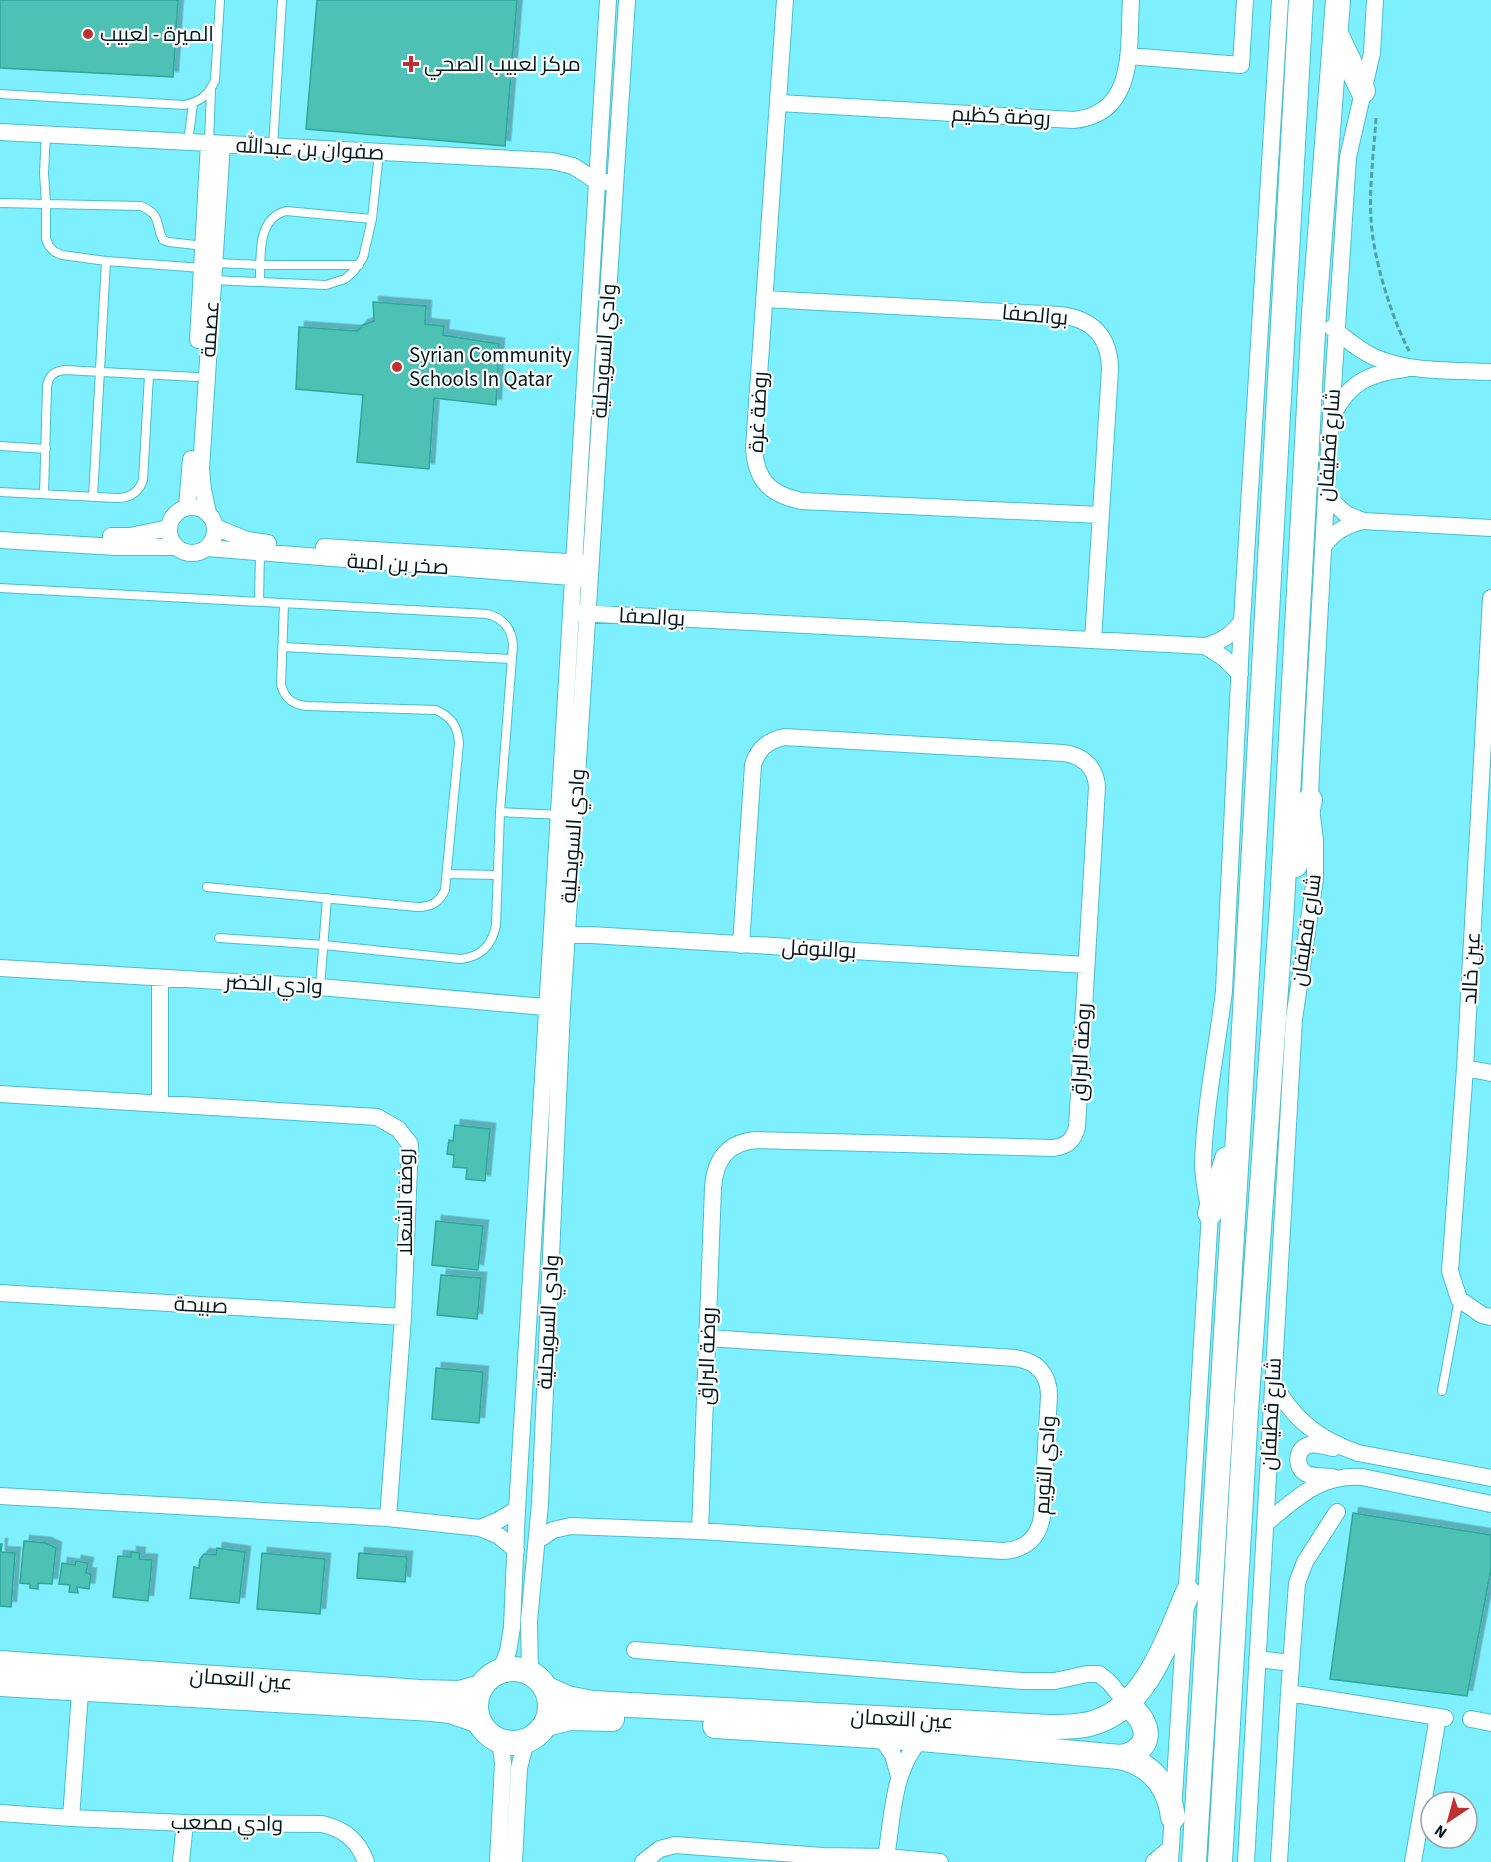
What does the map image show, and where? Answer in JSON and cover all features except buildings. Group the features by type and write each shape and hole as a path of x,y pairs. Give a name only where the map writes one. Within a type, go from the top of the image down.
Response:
{"street":[{"name":"وادي السويحلية","path":"581,571 596,181 608,0"},
{"name":"وادي السويحلية","path":"500,1671 508,1652 511,1634 517,1509 554,1008 578,613 615,183 627,0"},
{"name":"روضة غرة","path":"785,0 754,448 755,463 761,478 772,490 785,497 801,501 1100,515"},
{"name":"روضة كظيم","path":"779,103 1062,120 1086,119 1107,109 1121,91 1128,56 1131,0"},
{"path":"1128,56 1241,65 1245,0"},
{"path":"1154,1862 1171,1855 1210,1213 1203,1164 1207,1106 1224,992 1242,621 1280,0"},
{"path":"1194,1862 1239,1119 1301,0"},
{"name":"شارع قطيفان","path":"1220,1862 1246,1411 1282,905 1314,313 1338,0"},
{"name":"شارع قطيفان","path":"1246,1862 1294,1019 1315,879 1315,840 1310,800 1326,496 1348,157 1372,54 1375,0"},
{"path":"1336,34 1363,91"},
{"name":"صفوان بن عبدالله","path":"0,132 552,161 573,166 596,181 615,183"},
{"name":"عصمة","path":"187,507 196,377 210,270 204,246 216,144"},
{"name":"عصمة","path":"212,520 203,490 201,469 216,144"},
{"name":"بوالصفا","path":"764,299 1060,315 1074,317 1087,323 1098,332 1106,343 1110,356 1093,640"},
{"path":"1314,313 1355,347 1376,358 1418,368"},
{"path":"1332,417 1340,400 1353,387 1369,377 1387,371 1418,368 1491,372"},
{"path":"1326,496 1346,514 1363,521"},
{"path":"0,540 116,547 162,546 176,547 188,553 195,553 207,548 214,539 212,520 201,509 187,507 175,515 171,521 169,528 172,542 176,547"},
{"name":"صخر بن امية","path":"212,520 247,540 581,571"},
{"path":"1323,547 1336,532 1363,521 1491,528"},
{"path":"0,529 119,536 169,528"},
{"name":"صخر بن امية","path":"207,548 581,571"},
{"name":"عين خالد","path":"1459,1299 1450,1271 1465,1068 1491,598"},
{"name":"بوالصفا","path":"578,613 1205,646 1230,635 1242,621"},
{"path":"1205,646 1224,658 1240,674"},
{"name":"روضة البراق","path":"700,1531 716,1168 727,1152 743,1141 1053,1148 1064,1146 1073,1138 1077,1127 1096,779 1094,772 1084,760 1063,753 775,739 767,743 756,757 752,774 741,945"},
{"path":"1282,905 1294,868 1310,800"},
{"name":"بوالنوفل","path":"559,933 1086,965"},
{"name":"وادي الخضر","path":"0,968 320,987 554,1008"},
{"path":"160,978 160,1104"},
{"name":"وادي السويحلية","path":"538,1680 529,1621 540,1504 554,1008"},
{"path":"1465,1068 1491,1073"},
{"name":"روضة الشعلا","path":"0,1094 377,1117 398,1129 410,1144 403,1317 388,1518"},
{"path":"1210,1213 1239,1119"},
{"name":"صبيحة","path":"0,1293 403,1317"},
{"path":"1459,1299 1482,1315 1491,1317"},
{"name":"وادي التويم","path":"537,1541 553,1530 571,1526 700,1531 1003,1551 1020,1549 1033,1539 1041,1524 1049,1396 1046,1377 1034,1363 1024,1359 708,1338"},
{"path":"1273,1383 1282,1399 1308,1427 1340,1447 1358,1453"},
{"path":"1491,1478 1314,1444 1303,1448 1299,1453 1299,1465 1307,1474 1362,1477 1491,1504"},
{"path":"1265,1524 1309,1489 1329,1479 1340,1477"},
{"path":"0,1496 388,1518 480,1528 499,1536 516,1550"},
{"path":"540,1504 554,1517 571,1526"},
{"path":"480,1528 499,1521 517,1509"},
{"path":"1279,1862 1296,1594 1300,1572 1305,1562 1337,1512"},
{"name":"عين النعمان","path":"538,1680 567,1698 592,1703 1050,1727 1081,1726 1113,1715 1127,1704 1156,1664 1188,1592"},
{"path":"635,1650 1030,1681 1055,1681 1093,1673 1105,1677 1144,1724 1146,1732 1142,1747 1136,1753 1120,1756"},
{"path":"1257,1659 1291,1663"},
{"name":"عين النعمان","path":"0,1663 81,1678 450,1711 479,1721"},
{"path":"515,1669 538,1680 550,1699 550,1712 546,1724 534,1737 526,1741 508,1743 491,1736 479,1721 477,1714 476,1700 486,1680 500,1671 515,1669"},
{"path":"71,1818 81,1678"},
{"name":"عين النعمان","path":"0,1683 81,1678 459,1693 481,1687"},
{"path":"1289,1693 1441,1717 1413,1862"},
{"name":"عين النعمان","path":"546,1724 570,1718 590,1718 921,1739 1120,1756 1143,1765 1161,1782 1172,1805 1173,1817"},
{"path":"1471,1719 1491,1723"},
{"path":"880,1737 892,1755 899,1776"},
{"path":"886,1857 899,1776 907,1756 921,1739"},
{"path":"498,1862 503,1763 500,1740"},
{"path":"514,1862 519,1768 526,1741"},
{"name":"وادي مصعب","path":"0,1813 185,1823 321,1824 336,1827 350,1835 360,1847 366,1862"},
{"path":"182,1862 185,1823"},
{"path":"643,1862 660,1849 675,1845 823,1859 886,1857 940,1862"}],"lane":[{"path":"0,94 193,104 204,98 215,80 220,0"},
{"path":"273,147 282,0"},
{"path":"211,89 216,144"},
{"path":"189,142 193,104"},
{"path":"46,135 44,173 46,239 55,252 106,261 210,270 260,282 326,285 345,279 359,265 363,258 372,219 379,153"},
{"path":"0,202 141,206 148,209 158,219 163,240 204,246"},
{"path":"260,282 265,228 279,213 286,211 372,219"},
{"path":"93,497 106,261"},
{"path":"210,270 260,265 359,265"},
{"path":"44,494 47,387 52,375 60,371 196,377"},
{"path":"0,492 124,498 136,492 143,480 149,375"},
{"path":"0,446 46,449"},
{"path":"258,602 260,553"},
{"path":"0,588 487,614 501,619 510,630 513,645 500,812 496,925 489,946 471,958 460,959 324,945 219,938"},
{"path":"207,887 426,907 441,898 445,890 459,743 458,732 453,722 446,714 436,710 307,706 293,703 283,692 281,686 284,604"},
{"path":"283,646 512,659"},
{"path":"500,812 566,815"},
{"path":"447,873 497,876"},
{"path":"320,987 327,898"},
{"path":"1442,1391 1459,1299"}],"path":[{"path":"1376,112 1370,217 1373,240 1377,263 1400,334 1418,368"}],"place":[{"name":"الميرة - لعبيب","path":"88,34"},
{"name":"مركز لعبيب الصحي","path":"411,64"},
{"name":"Syrian Community Schools In Qatar","path":"397,367"}]}
